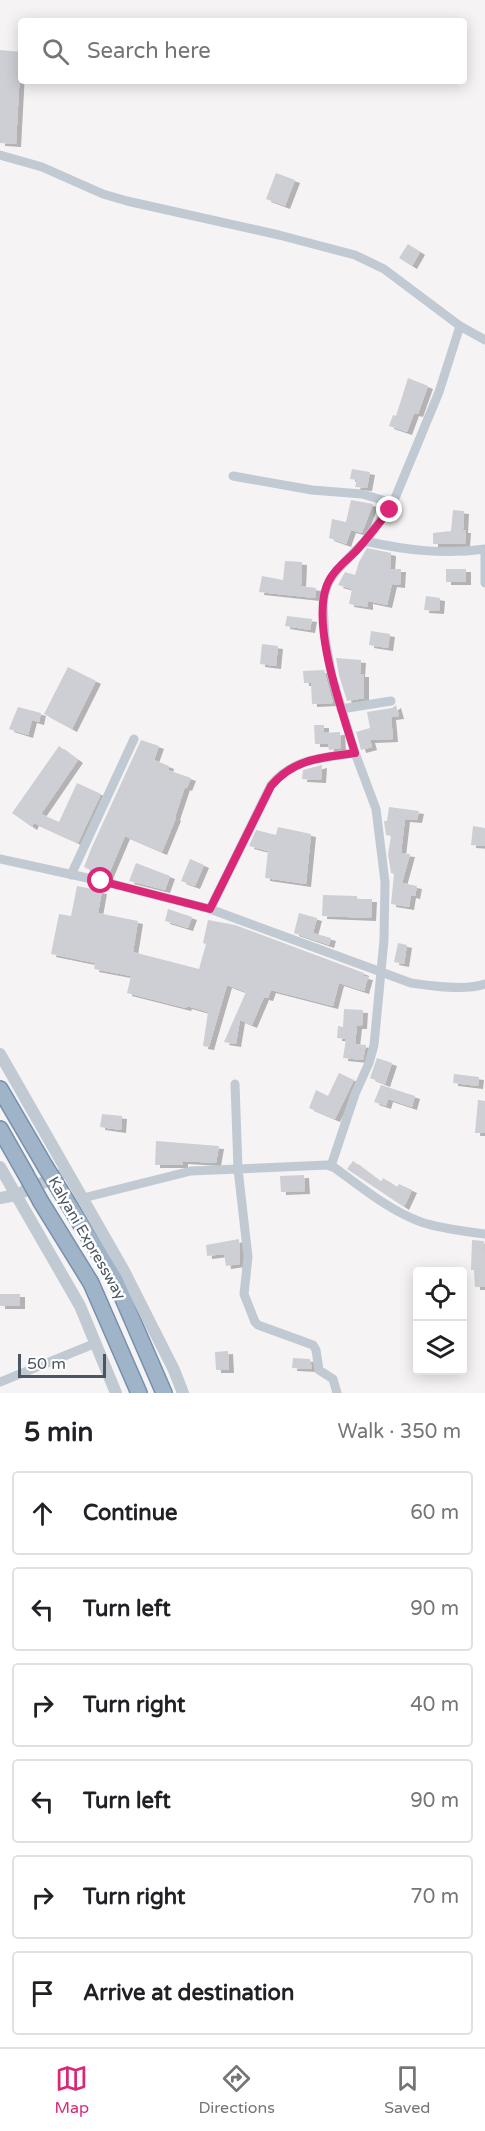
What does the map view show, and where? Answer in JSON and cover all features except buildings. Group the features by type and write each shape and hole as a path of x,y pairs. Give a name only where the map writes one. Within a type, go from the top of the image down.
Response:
{"highway":[{"name":"Kalyani Expressway","path":"0,1089 115,1280 164,1393"},
{"name":"Kalyani Expressway","path":"0,1129 41,1202 91,1283 139,1393"}],"street":[{"path":"0,155 42,167 103,194 127,201 346,251 384,269 460,326 485,340"},
{"path":"331,1166 372,1052 385,899 381,842 374,803 355,753 332,677 325,638 324,598 328,581 365,541 393,503 439,392 460,326"},
{"path":"233,476 312,490 362,494 393,503"},
{"path":"365,541 393,548 423,551 485,549 485,583"},
{"path":"341,709 391,701"},
{"path":"71,874 134,739"},
{"path":"210,909 271,786 280,774 300,763 355,753"},
{"path":"0,859 71,874 210,909 402,980 423,985 473,987 485,984"},
{"path":"0,1054 129,1281 174,1370 183,1393"},
{"path":"235,1084 238,1169 248,1257 244,1294 255,1322 264,1328 313,1345 319,1370 333,1379 337,1393"},
{"path":"83,1198 191,1171 322,1165 331,1166 410,1217 455,1231 485,1233"},
{"path":"0,1167 80,1306 116,1393"},
{"path":"0,1198 16,1195 68,1172"},
{"path":"0,1382 96,1344"}],"route":[{"path":"101,881 210,909 271,786 280,774 300,763 355,753 332,677 325,638 323,604 328,581 390,510"}]}
